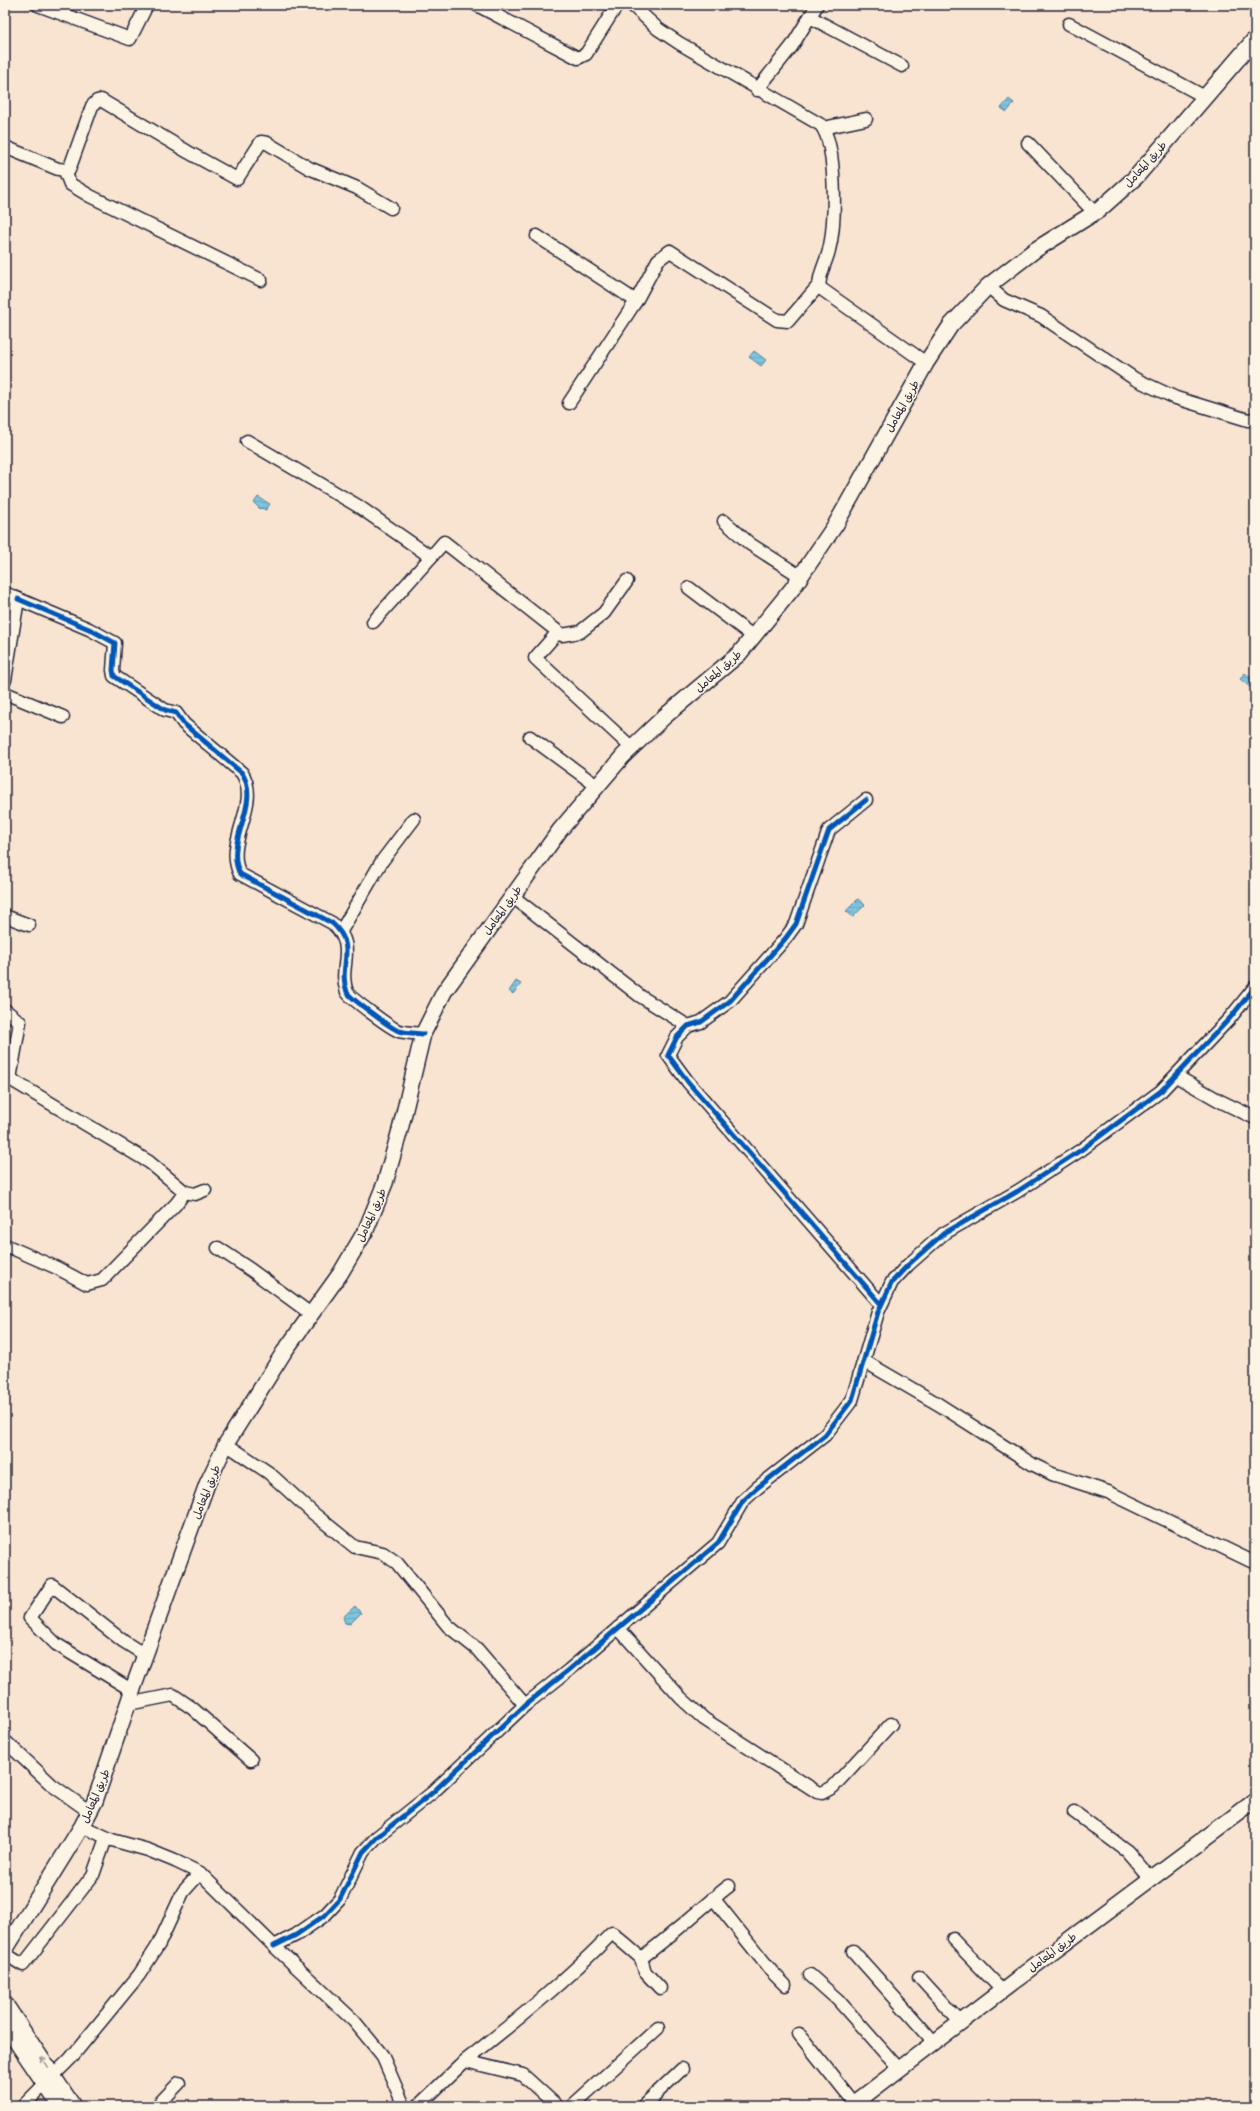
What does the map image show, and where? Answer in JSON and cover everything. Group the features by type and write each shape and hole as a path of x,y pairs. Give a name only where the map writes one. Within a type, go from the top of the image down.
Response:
{"main road":[{"name":"طريق المعامل","path":"5,1950 90,1812 207,1484 226,1444 284,1352 340,1274 369,1223 385,1183 398,1138 423,1034 444,992 560,830 597,786 631,748 665,716 739,654 754,637 800,576 836,524 926,363 951,325 988,286 1035,250 1095,213 1136,177 1255,39"},
{"name":"طريق المعامل","path":"853,2105 1002,1990 1255,1801"},
{"path":"5,2004 50,2081 60,2106"},
{"path":"5,2025 50,2081 73,2106"}],"street":[{"path":"38,5 130,39 147,5"},
{"path":"477,5 578,58 586,54 617,5"},
{"path":"757,90 792,46 817,5"},
{"path":"569,403 636,301 658,260 670,251 777,320 788,321 819,285 830,250 834,216 831,162 826,135 823,128 815,121 757,90 679,43 658,29 637,6"},
{"path":"810,17 902,66"},
{"path":"1069,24 1205,97"},
{"path":"65,171 69,170 72,166 92,106 97,101 101,100 188,152 237,179 261,142 267,143 309,168 339,182 357,188 379,199 391,208"},
{"path":"823,128 866,119"},
{"path":"1028,143 1095,213"},
{"path":"5,147 65,171 70,184 90,196 261,280"},
{"path":"537,236 636,301"},
{"path":"819,285 824,293 926,363"},
{"path":"988,286 1004,300 1041,316 1134,379 1176,398 1248,420 1255,419"},
{"path":"247,441 358,506 431,557"},
{"path":"724,521 750,544 800,576"},
{"path":"373,622 444,542 562,635 580,632 604,613 627,581"},
{"path":"689,588 754,637"},
{"path":"5,593 18,600 89,628 115,643 114,676 165,710 176,713 184,724 234,764 248,782 249,796 236,852 236,865 240,874 332,923 341,931 346,940 346,987 351,998 398,1031 423,1034"},
{"path":"5,680 18,600"},
{"path":"558,632 535,658 631,748"},
{"path":"5,693 63,717"},
{"path":"530,737 597,786"},
{"path":"866,800 829,830 796,924 785,939 730,1001 701,1022 688,1026 677,1037 668,1055 688,1082 882,1304"},
{"path":"341,931 382,861 414,819"},
{"path":"512,896 640,996 688,1026"},
{"path":"5,916 30,925"},
{"path":"274,1946 296,1935 325,1915 340,1899 363,1852 377,1837 432,1792 525,1704 618,1628 718,1543 743,1501 757,1488 825,1435 852,1400 882,1304 892,1282 908,1265 943,1234 1018,1191 1084,1148 1161,1091 1230,1018 1255,987"},
{"path":"5,1010 20,1022 10,1079 149,1162 185,1192 194,1194 205,1190"},
{"path":"1176,1076 1220,1101 1255,1118"},
{"path":"5,1245 57,1268 87,1284 102,1280 176,1204 185,1192"},
{"path":"218,1248 311,1314"},
{"path":"864,1361 938,1404 1032,1464 1052,1474 1108,1492 1255,1563"},
{"path":"226,1444 269,1473 313,1514 355,1547 383,1553 397,1563 448,1626 477,1649 525,1704"},
{"path":"145,1655 123,1641 52,1585 30,1618 56,1644 130,1697 173,1695 192,1708 251,1760"},
{"path":"618,1628 681,1698 704,1719 817,1792 822,1793 833,1788 891,1724"},
{"path":"5,1741 52,1786 90,1812"},
{"path":"1074,1812 1127,1851 1151,1879"},
{"path":"82,1826 106,1838 148,1850 200,1873 274,1946 354,2021 382,2056 404,2106"},
{"path":"5,1954 23,1965 93,1874 106,1838"},
{"path":"23,2106 50,2081 139,1975 159,1944 183,1892 200,1873"},
{"path":"641,1958 661,1944 713,1898 729,1886"},
{"path":"713,1898 772,1972 785,1985"},
{"path":"418,2106 465,2060 521,2017 590,1956 612,1932 641,1958 645,1972 660,1988"},
{"path":"953,1939 1002,1990"},
{"path":"854,1951 934,2042"},
{"path":"810,1975 838,2000 899,2069"},
{"path":"919,1977 960,2022"},
{"path":"572,2106 658,2028"},
{"path":"799,2034 853,2105"},
{"path":"465,2060 523,2075 557,2106"},
{"path":"643,2106 682,2070"},
{"path":"157,2106 179,2083"}],"water":[{"path":"1009,99 1014,103 1007,112 1001,108"},
{"path":"754,351 766,360 761,366 749,357"},
{"path":"258,497 270,504 266,510 260,509 254,503"},
{"path":"1245,673 1255,681 1251,688 1240,679"},
{"path":"858,899 865,905 853,917 846,911"},
{"path":"516,981 521,984 513,994 509,991"},
{"path":"355,1606 361,1613 350,1624 345,1623 343,1617"}],"cycle path":[{"path":"18,599 89,629 115,643 114,676 165,710 176,713 184,724 242,773 247,785 248,798 236,849 236,861 240,874 332,923 340,932 346,949 344,974 347,992 363,1006 395,1029 402,1032 423,1034"},
{"path":"866,800 829,830 796,924 785,939 730,1001 701,1022 688,1026 677,1037 668,1055 688,1082 881,1304"},
{"path":"274,1946 296,1935 325,1915 340,1899 363,1852 377,1837 432,1793 525,1705 569,1670 718,1543 743,1501 757,1488 825,1435 852,1400 878,1312 892,1282 908,1265 943,1234 1018,1191 1081,1150 1161,1091 1230,1018 1255,987"}]}
